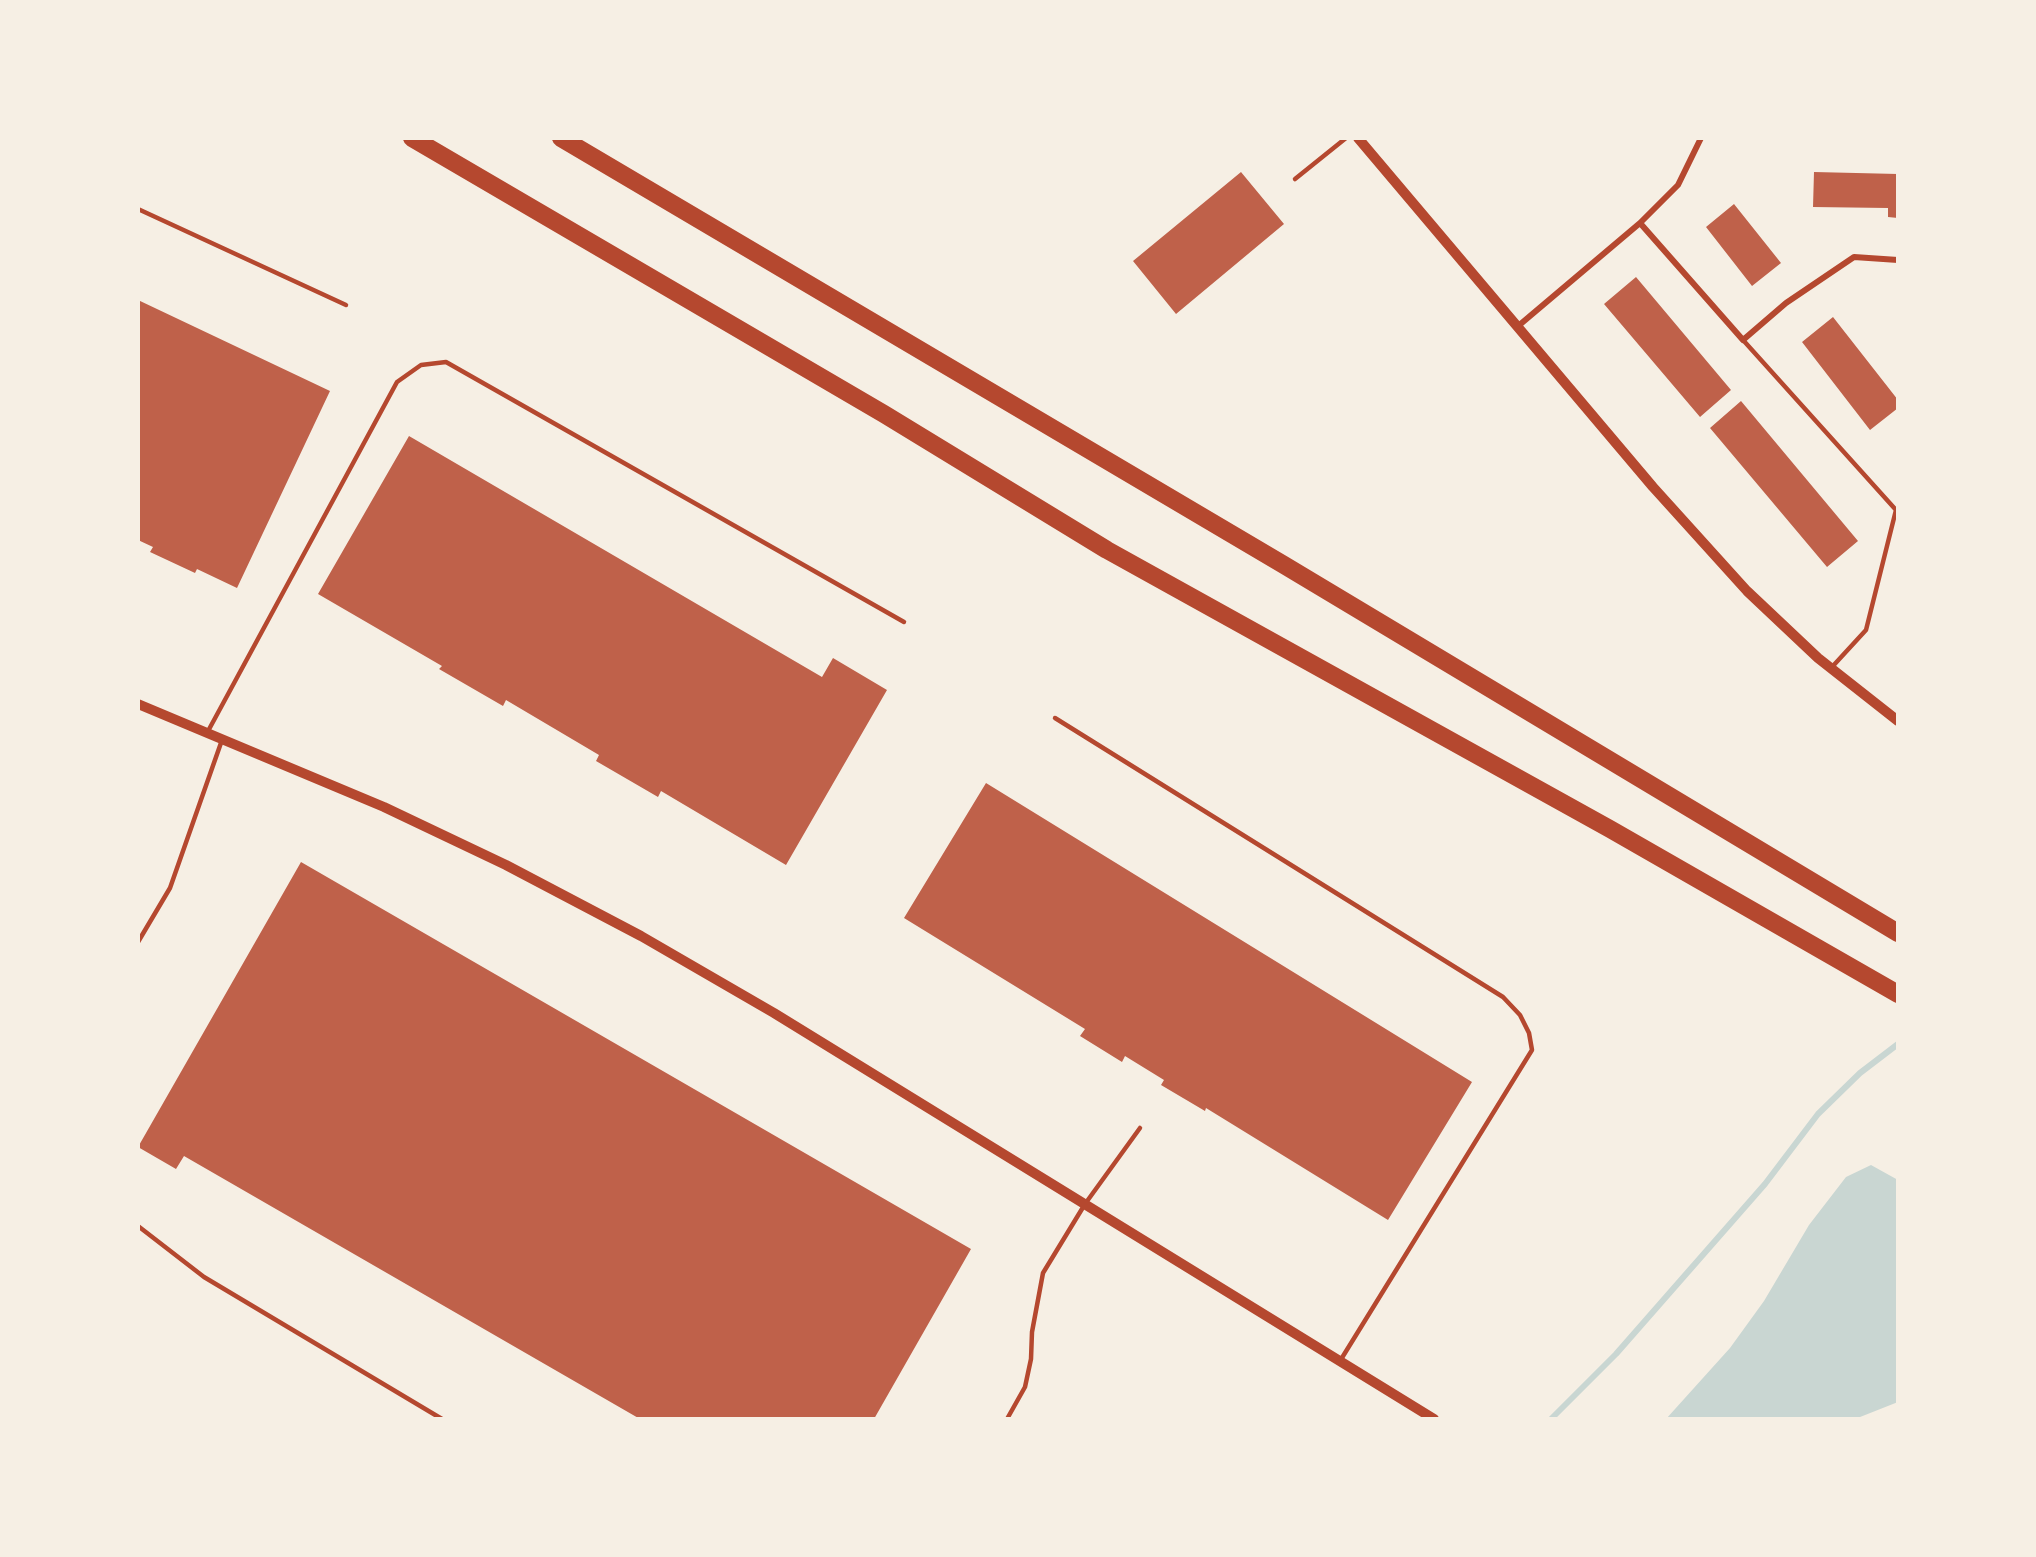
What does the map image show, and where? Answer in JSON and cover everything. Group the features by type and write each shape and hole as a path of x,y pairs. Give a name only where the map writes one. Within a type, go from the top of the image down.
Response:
{"highway":[{"path":"412,138 884,414 1107,550 1600,823 1898,994"},
{"path":"561,138 1284,565 1898,933"}],"street":[{"path":"1358,138 1653,487 1747,591 1831,668 1898,721"},
{"path":"1517,327 1640,223 1678,184 1701,138"},
{"path":"1640,223 1743,340 1786,303 1854,257 1898,260"},
{"path":"138,704 384,807 506,865 641,936 774,1013 1434,1419"}],"lane":[{"path":"1295,179 1346,138"},
{"path":"138,208 346,305"},
{"path":"1743,340 1896,510 1866,630 1831,668"},
{"path":"207,733 397,382 421,365 446,362 904,622"},
{"path":"1055,718 1503,997 1520,1015 1529,1033 1532,1050 1340,1361"},
{"path":"138,942 170,888 222,740"},
{"path":"1007,1419 1025,1387 1043,1273 1085,1204 1140,1128"},
{"path":"138,1226 204,1276 442,1419"}],"shaded area":[{"path":"1871,1165 1898,1180 1898,1402 1855,1419 1666,1419 1730,1348 1764,1301 1809,1225 1846,1177"}],"building":[{"path":"1241,172 1284,224 1176,314 1133,261"},
{"path":"1814,172 1898,174 1898,218 1888,217 1888,208 1813,207"},
{"path":"1734,204 1781,263 1752,286 1706,227"},
{"path":"1636,277 1731,390 1700,417 1604,304"},
{"path":"138,300 330,391 237,588 197,569 195,573 150,552 153,547 138,540"},
{"path":"1833,317 1898,400 1898,408 1870,430 1802,342"},
{"path":"1741,401 1858,541 1827,567 1710,428"},
{"path":"409,436 822,677 833,658 887,690 786,865 661,791 658,797 596,761 599,755 506,700 503,706 439,669 442,666 318,594"},
{"path":"986,783 1472,1082 1388,1220 1206,1108 1205,1111 1161,1085 1164,1080 1125,1056 1122,1062 1080,1036 1085,1029 904,918"},
{"path":"301,862 971,1249 874,1419 640,1419 184,1156 176,1169 138,1147"}],"waterway":[{"path":"1551,1419 1616,1354 1765,1184 1818,1114 1860,1073 1898,1044"}]}
